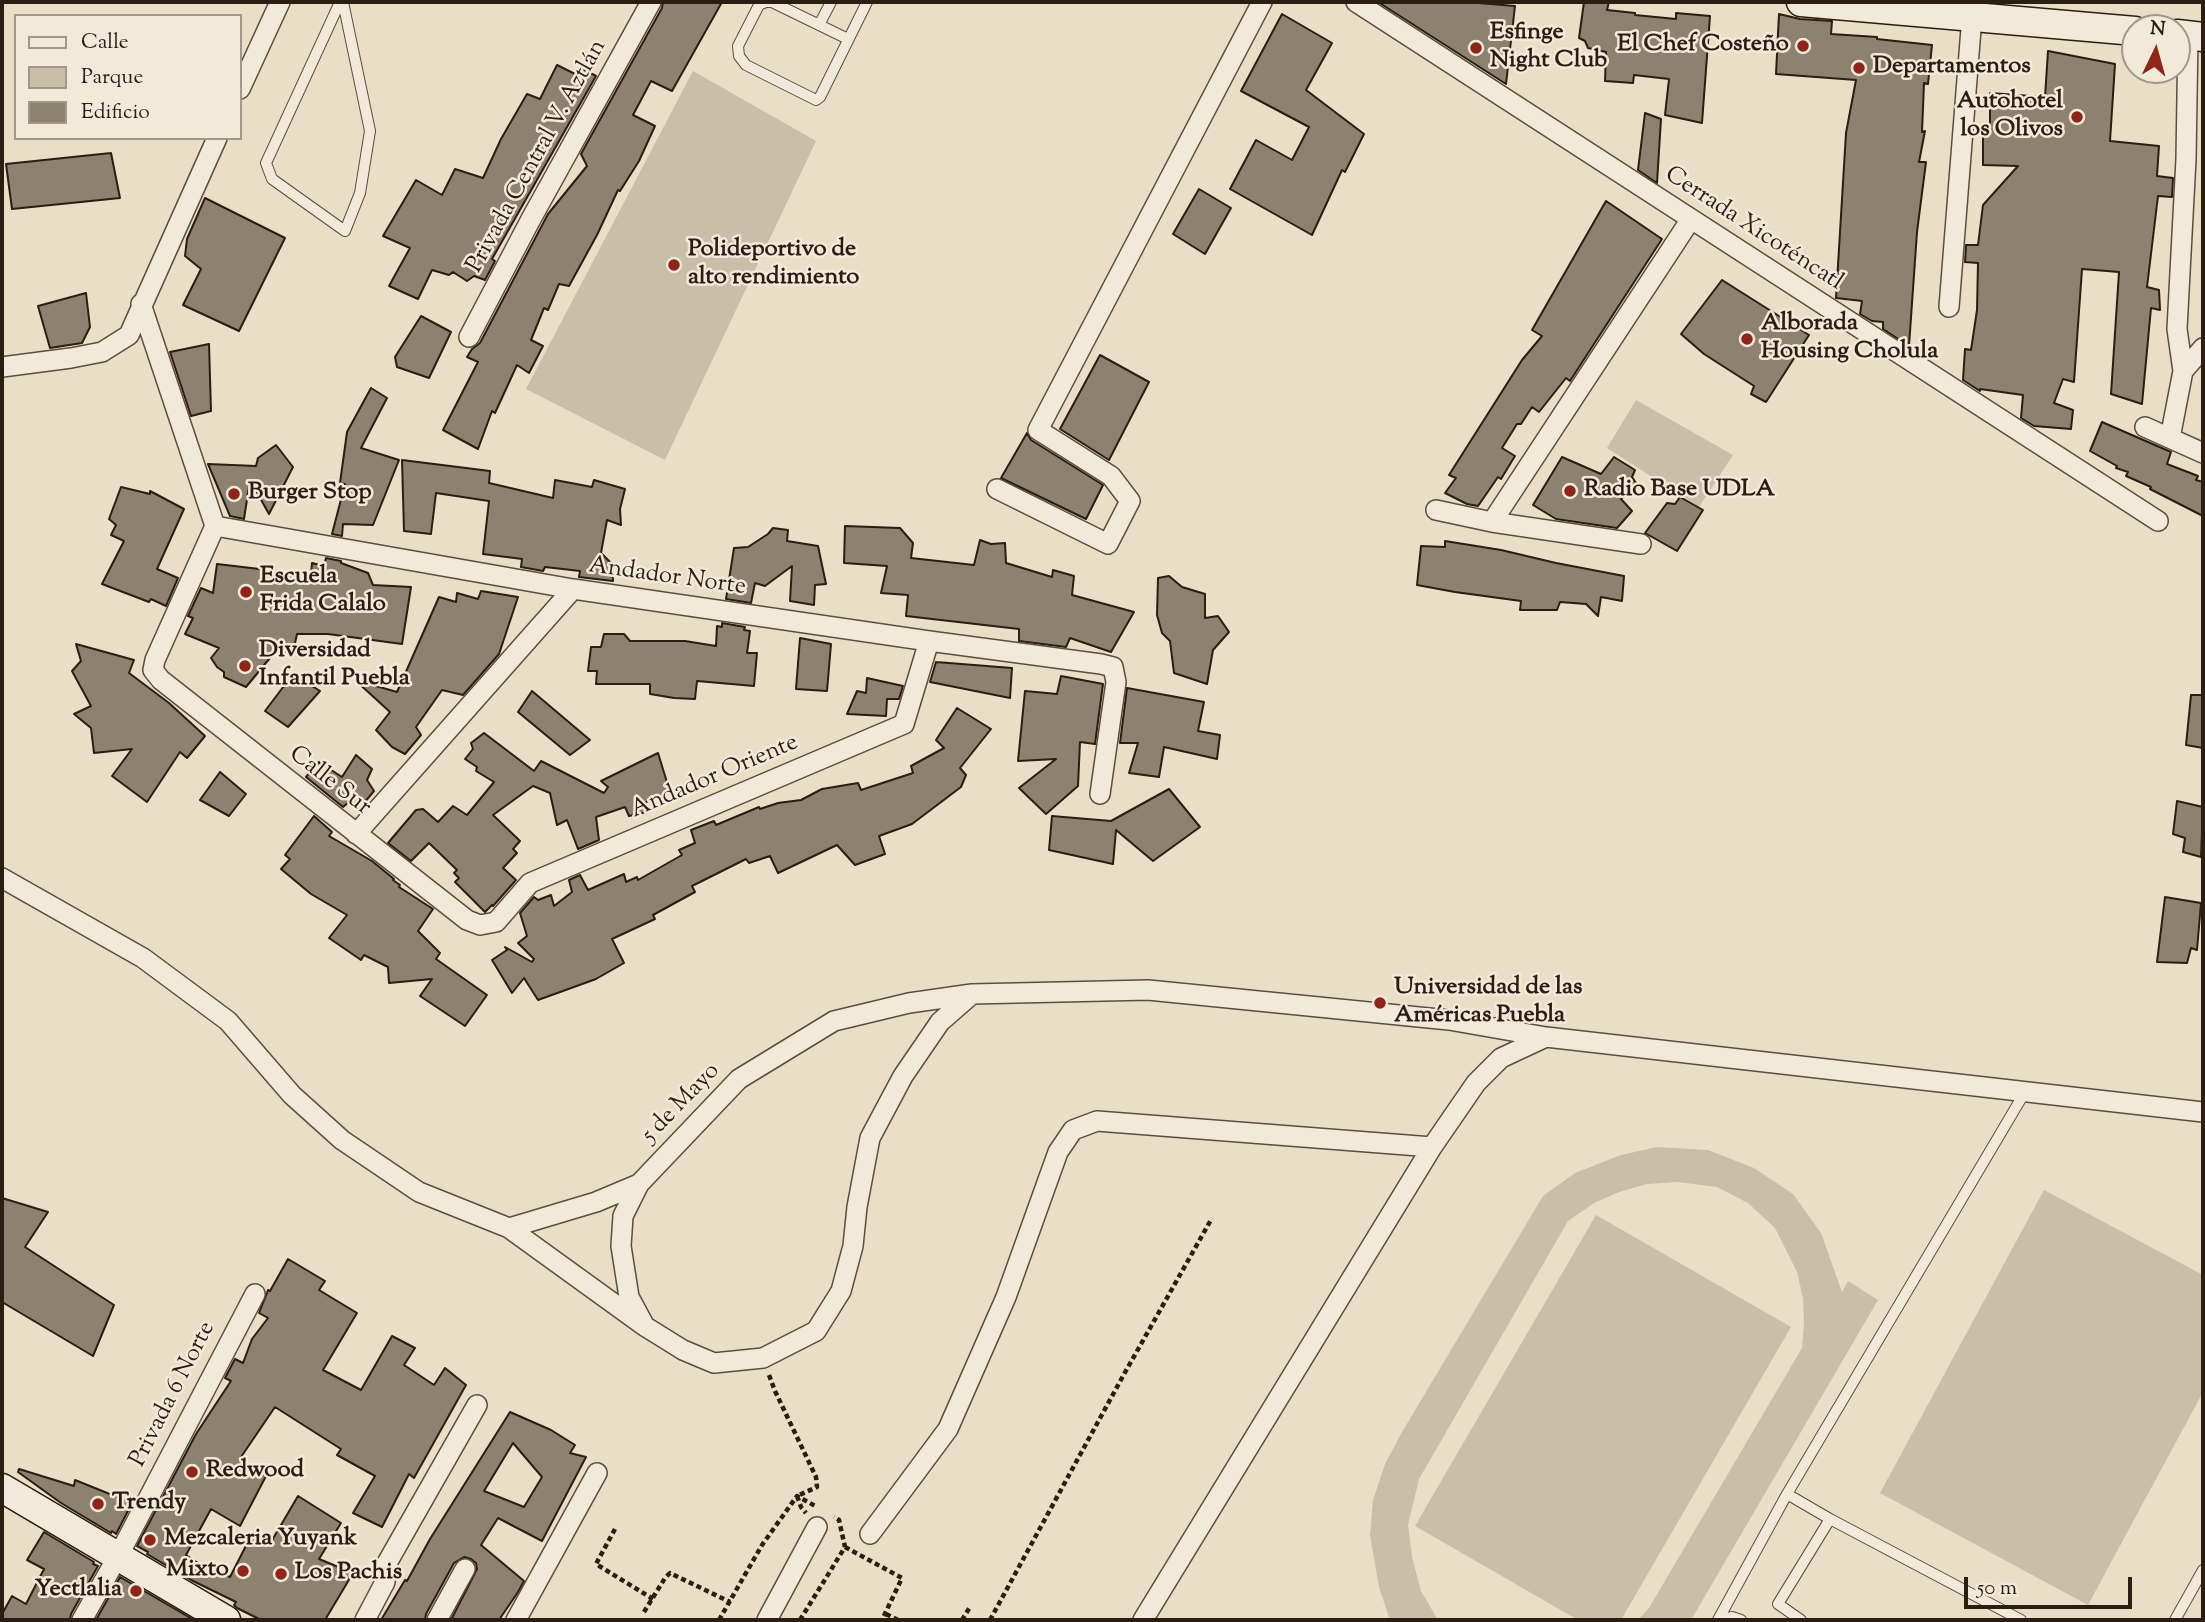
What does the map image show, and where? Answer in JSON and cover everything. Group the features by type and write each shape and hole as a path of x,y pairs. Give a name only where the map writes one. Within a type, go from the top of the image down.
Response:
{"main road":[{"path":"1801,2 2121,30"},
{"path":"2,1488 226,1620"}],"street":[{"path":"242,85 280,2"},
{"name":"Privada Central V. Aztlán","path":"469,337 651,2"},
{"path":"997,489 1108,544 1129,501 1111,476 1038,430 1262,2"},
{"name":"Cerrada Xicoténcatl","path":"1356,2 2158,521"},
{"path":"1949,307 1972,16"},
{"path":"2170,438 2183,371 2177,328 2194,160 2191,67"},
{"path":"2,367 102,352 129,335 216,140"},
{"path":"1492,522 1691,219"},
{"path":"141,304 215,526"},
{"path":"2183,371 2203,348"},
{"path":"2145,427 2203,453"},
{"path":"1436,510 1492,522 1640,544"},
{"name":"Andador Norte","path":"215,526 573,589 1113,667 1116,682 1100,794"},
{"name":"Calle Sur","path":"215,526 155,660 153,670 160,680 356,834 467,920 480,925"},
{"path":"356,834 573,589"},
{"name":"Andador Oriente","path":"480,925 496,922 530,883 904,724 929,641"},
{"path":"2,878 143,958 228,1021 292,1095 342,1140 419,1192 509,1228 646,1327 683,1350 714,1363 763,1358 816,1331 841,1291 853,1246 857,1207 870,1138 903,1076 940,1022 972,994"},
{"name":"5 de Mayo","path":"509,1228 596,1202 639,1184 739,1079 834,1021 909,1003 972,994 1148,990 1449,1020 1546,1037 2203,1112"},
{"path":"1143,1620 1432,1147 1476,1083 1501,1058 1546,1037"},
{"path":"870,1534 948,1429 1006,1297 1058,1152 1073,1130 1097,1121 1432,1147"},
{"path":"639,1184 623,1216 621,1246 629,1297 646,1327"},
{"name":"Privada 6 Norte","path":"82,1620 255,1294"},
{"path":"365,1620 384,1582 387,1563 477,1405"},
{"path":"516,1620 597,1474"},
{"path":"767,1620 817,1527"},
{"path":"437,1620 465,1569"}],"lane":[{"path":"342,2 370,131 360,193 345,231 272,179 266,163 342,2"},
{"path":"848,39 772,2 766,2 760,5 738,47 739,56 746,65 816,100 821,97 867,2"},
{"path":"819,24 831,2"},
{"path":"1718,1620 1787,1494 2025,1092"},
{"path":"1787,1494 2021,1620"},
{"path":"1801,1620 1779,1604 1830,1519"},
{"path":"2175,1620 2203,1570"},
{"path":"1718,1620 1732,1617 1741,1620"}],"path":[{"path":"990,1620 1212,1218"},
{"path":"719,1620 762,1545 797,1496 817,1487 816,1477 775,1391 763,1358"},
{"path":"797,1496 801,1507 817,1527"},
{"path":"615,1529 596,1564 653,1600"},
{"path":"845,1547 902,1578 882,1620"},
{"path":"644,1612 670,1573 730,1602"},
{"path":"962,1620 970,1607"},
{"path":"886,1614 898,1620"}],"green space":[{"name":"Polideportivo de alto rendimiento","path":"693,71 816,141 665,460 526,389"},
{"path":"1636,400 1733,455 1699,507 1607,448"},
{"path":"1657,1147 1708,1150 1754,1168 1793,1194 1821,1233 1842,1292 1848,1281 1878,1300 1691,1620 1638,1620 1649,1608 1802,1348 1803,1298 1797,1272 1775,1228 1748,1203 1717,1187 1678,1182 1647,1184 1594,1203 1568,1221 1419,1479 1408,1525 1412,1557 1421,1591 1438,1620 1390,1620 1379,1587 1370,1535 1373,1500 1385,1464 1402,1432 1543,1196 1575,1173 1621,1155"},
{"path":"2044,1190 2203,1275 2203,1392 2088,1605 1880,1493"},
{"path":"1596,1215 1791,1327 1621,1620 1578,1620 1415,1526"}],"building":[{"path":"663,2 722,2 672,91 651,81 633,115 655,126 639,161 620,191 618,190 569,286 559,284 548,310 544,308 531,340 543,346 529,373 517,365 495,413 492,411 478,449 443,430 478,362 467,357 480,343 548,214 587,166 581,154"},
{"name":"Esfinge Night Club","path":"1378,2 1466,2 1515,6 1506,84"},
{"path":"1584,2 1609,2 1607,10 1635,15 1676,19 1676,13 1710,16 1702,123 1665,115 1669,79 1634,75 1633,83 1605,81 1606,52 1588,48 1585,41 1579,38"},
{"path":"1282,14 1332,43 1306,90 1364,134 1345,172 1342,170 1312,235 1230,189 1256,140 1292,160 1309,127 1241,91"},
{"path":"1779,14 1800,19 1832,21 1831,34 1932,45 1928,84 1924,83 1922,132 1925,131 1919,162 1926,162 1917,232 1909,346 1883,329 1883,322 1872,321 1860,314 1862,301 1836,298 1846,133 1856,80 1776,74"},
{"path":"2048,51 2115,64 2110,141 2159,146 2157,176 2173,178 2172,197 2158,196 2147,287 2159,290 2160,310 2151,308 2142,404 2111,394 2119,272 2082,269 2074,382 2063,379 2054,403 2073,410 2071,429 2034,426 2021,418 2023,395 1980,391 1963,380 1965,349 1971,350 1977,310 1978,263 1965,262 1966,245 1978,245 1983,205 2018,166 1983,165 1983,129 1990,130 1990,93 2045,97"},
{"path":"557,65 575,74 579,67 596,76 492,259 495,261 485,280 474,276 467,281 453,272 449,275 432,270 418,299 389,286 410,248 383,236 416,180 442,195 455,169 483,178 501,139 527,94 540,99"},
{"path":"1645,113 1661,119 1657,183 1638,170"},
{"path":"111,153 120,198 12,209 6,164"},
{"path":"1199,189 1231,208 1205,254 1173,234"},
{"path":"205,198 285,238 239,331 183,305 201,269 185,256 187,239"},
{"path":"1606,201 1662,239 1570,381 1566,378 1539,412 1532,407 1521,424 1517,424 1502,448 1515,456 1501,479 1498,477 1478,506 1467,504 1445,493 1456,478 1449,475 1522,360 1542,336 1532,330"},
{"name":"Alborada Housing Cholula","path":"1722,280 1809,335 1766,402 1751,394 1754,386 1704,354 1681,334"},
{"path":"86,293 90,327 82,343 50,348 38,306"},
{"path":"421,316 451,332 429,378 397,367 395,357"},
{"path":"209,344 211,411 191,416 170,352"},
{"path":"1100,355 1149,382 1109,460 1060,429"},
{"path":"371,388 387,398 361,448 399,460 373,525 343,524 342,536 332,534 345,484 340,483 347,432"},
{"path":"2102,422 2171,452 2167,464 2198,476 2196,480 2203,482 2203,516 2126,476 2128,472 2116,468 2117,466 2090,451"},
{"path":"1027,433 1031,440 1103,485 1086,519 1001,478"},
{"path":"276,445 293,467 269,514 250,480 244,519 230,516 208,464 256,466 258,458"},
{"path":"1562,457 1601,474 1614,457 1635,470 1632,477 1636,483 1621,499 1632,511 1617,528 1556,519 1533,505"},
{"path":"402,460 490,471 489,483 553,498 555,480 592,487 594,480 625,489 620,509 621,525 607,520 601,553 612,564 613,581 579,577 580,571 545,567 543,571 521,567 522,559 483,554 489,501 436,493 431,534 404,531"},
{"path":"121,487 150,494 150,491 184,509 157,569 178,578 166,606 102,584 124,541 111,535 116,525 109,519"},
{"path":"1680,497 1703,510 1677,551 1645,533 1667,503 1675,504"},
{"path":"845,526 900,528 913,543 911,558 974,565 980,540 991,544 1005,543 1006,563 1052,577 1053,570 1074,576 1072,595 1134,612 1111,652 1070,638 1066,647 1019,641 1019,629 906,616 908,595 881,593 887,566 844,563"},
{"path":"773,528 788,530 787,541 818,546 826,584 815,585 814,605 790,601 792,566 765,586 755,583 751,603 726,599 734,548 748,547"},
{"path":"1445,541 1624,576 1622,601 1601,597 1598,616 1586,604 1560,602 1557,610 1520,610 1521,601 1417,585 1421,546 1445,547"},
{"path":"326,558 341,561 368,573 373,585 411,587 402,644 328,634 297,634 292,657 279,647 246,687 224,677 224,672 217,667 211,658 219,648 185,634 193,618 188,616 201,588 213,593 217,564 311,575 312,563 324,566"},
{"path":"1169,576 1182,587 1205,594 1205,618 1218,616 1229,632 1213,650 1207,684 1174,673 1170,641 1162,633 1157,615 1158,578"},
{"path":"481,591 518,597 499,654 463,695 442,690 416,727 421,735 405,754 392,747 376,730 390,712 355,680 397,692 439,597 456,602 457,593 478,599"},
{"path":"722,623 745,627 744,630 750,631 747,653 757,653 754,686 697,681 695,699 674,698 650,694 650,684 596,684 597,671 588,671 591,647 601,647 604,634 624,634 630,641 685,641 716,646 717,626 722,627"},
{"path":"800,638 831,644 827,691 796,689"},
{"path":"76,644 134,660 129,673 169,703 205,736 187,758 180,752 147,802 112,776 132,749 94,753 91,728 74,714 91,706 72,671 81,661"},
{"path":"936,662 1012,668 1010,698 930,682"},
{"path":"293,674 320,691 288,727 265,711"},
{"path":"1061,676 1103,684 1095,744 1080,742 1078,786 1046,814 1019,788 1056,759 1018,761 1025,691 1057,694"},
{"path":"867,678 903,686 899,699 887,699 886,716 847,714 857,691 866,693"},
{"path":"1127,688 1204,702 1198,731 1220,735 1217,759 1164,747 1159,777 1129,773 1138,743 1120,743"},
{"path":"532,691 590,740 570,755 518,712"},
{"path":"2191,695 2203,695 2203,748 2186,745"},
{"path":"957,708 991,729 960,768 966,775 961,787 912,824 879,836 885,854 855,865 837,845 778,873 770,856 749,863 746,859 692,886 695,892 653,915 655,919 612,939 624,963 596,979 538,1000 524,978 512,993 492,960 507,950 505,947 532,962 534,959 518,943 527,936 520,913 534,897 538,900 551,895 554,906 572,892 569,880 580,875 588,890 624,874 626,882 637,877 638,880 682,855 679,850 695,843 691,830 714,821 716,825 759,807 760,809 801,800 822,789 858,783 861,790 913,773 911,766 944,748 936,740"},
{"path":"484,733 534,771 541,761 604,793 608,787 601,781 658,753 670,792 644,803 647,812 629,816 625,807 596,817 599,840 578,849 567,820 557,825 550,793 533,786 493,815 520,841 513,849 517,853 503,868 516,880 485,912 455,882 459,878 454,873 457,870 429,843 411,861 388,843 416,810 423,809 438,822 453,806 467,815 494,782 476,771 477,767 465,759 473,749 471,743"},
{"path":"356,755 372,769 367,780 374,791 359,809 349,802 343,807 306,777 319,762 342,777"},
{"path":"220,772 246,794 229,816 200,800"},
{"path":"1169,789 1200,827 1153,861 1116,830 1113,864 1049,850 1052,816 1111,821"},
{"path":"2177,801 2203,807 2201,857 2183,852 2185,838 2173,834"},
{"path":"314,816 332,832 329,836 372,861 394,879 399,887 433,909 418,931 440,953 436,959 487,995 465,1026 420,996 432,979 389,983 388,967 364,955 361,960 329,938 347,915 311,894 281,869 290,859 285,855"},
{"path":"2165,897 2201,903 2197,950 2191,948 2187,963 2157,962"},
{"path":"2,1198 48,1212 25,1247 114,1305 93,1356 2,1302"},
{"path":"288,1259 325,1281 319,1290 357,1313 323,1370 361,1390 392,1336 415,1348 404,1365 434,1385 445,1368 466,1385 414,1478 409,1474 382,1527 353,1513 375,1476 337,1455 341,1449 275,1407 239,1460 266,1476 240,1526 211,1509 186,1555 201,1565 230,1577 253,1532 271,1542 298,1496 341,1523 319,1559 353,1573 325,1620 261,1620 237,1608 234,1605 236,1602 191,1580 137,1546 196,1434 231,1381 225,1378 235,1359 243,1363 252,1339 268,1318 259,1313 268,1290 270,1291"},
{"path":"510,1412 551,1430 575,1445 570,1453 586,1457 542,1541 498,1518 481,1545 524,1581 499,1620 451,1620 477,1569 476,1563 464,1557 454,1563 425,1620 381,1620","holes":["513,1443 542,1477 524,1507 484,1491"]},
{"name":"Trendy","path":"19,1469 74,1486 75,1480 132,1503 116,1534 112,1531 111,1533 61,1503 18,1472"},
{"path":"44,1532 98,1566 70,1620 2,1620 2,1614 12,1596 26,1604 44,1569 27,1560"},
{"path":"120,1577 194,1620 96,1620"}],"place":[{"name":"El Chef Costeño","path":"1803,46"},
{"name":"Esfinge Night Club","path":"1476,48"},
{"name":"Departamentos","path":"1859,68"},
{"name":"Autohotel los Olivos","path":"2077,117"},
{"name":"Polideportivo de alto rendimiento","path":"674,265"},
{"name":"Alborada Housing Cholula","path":"1747,339"},
{"name":"Radio Base UDLA","path":"1570,491"},
{"name":"Burger Stop","path":"234,494"},
{"name":"Escuela Frida Calalo","path":"246,592"},
{"name":"Diversidad Infantil Puebla","path":"245,666"},
{"name":"Universidad de las Américas Puebla","path":"1380,1003"},
{"name":"Redwood","path":"192,1472"},
{"name":"Trendy","path":"98,1504"},
{"name":"Mezcaleria Yuyank","path":"150,1540"},
{"name":"Mixto","path":"243,1571"},
{"name":"Los Pachis","path":"281,1574"},
{"name":"Yectlalia","path":"136,1591"}]}
